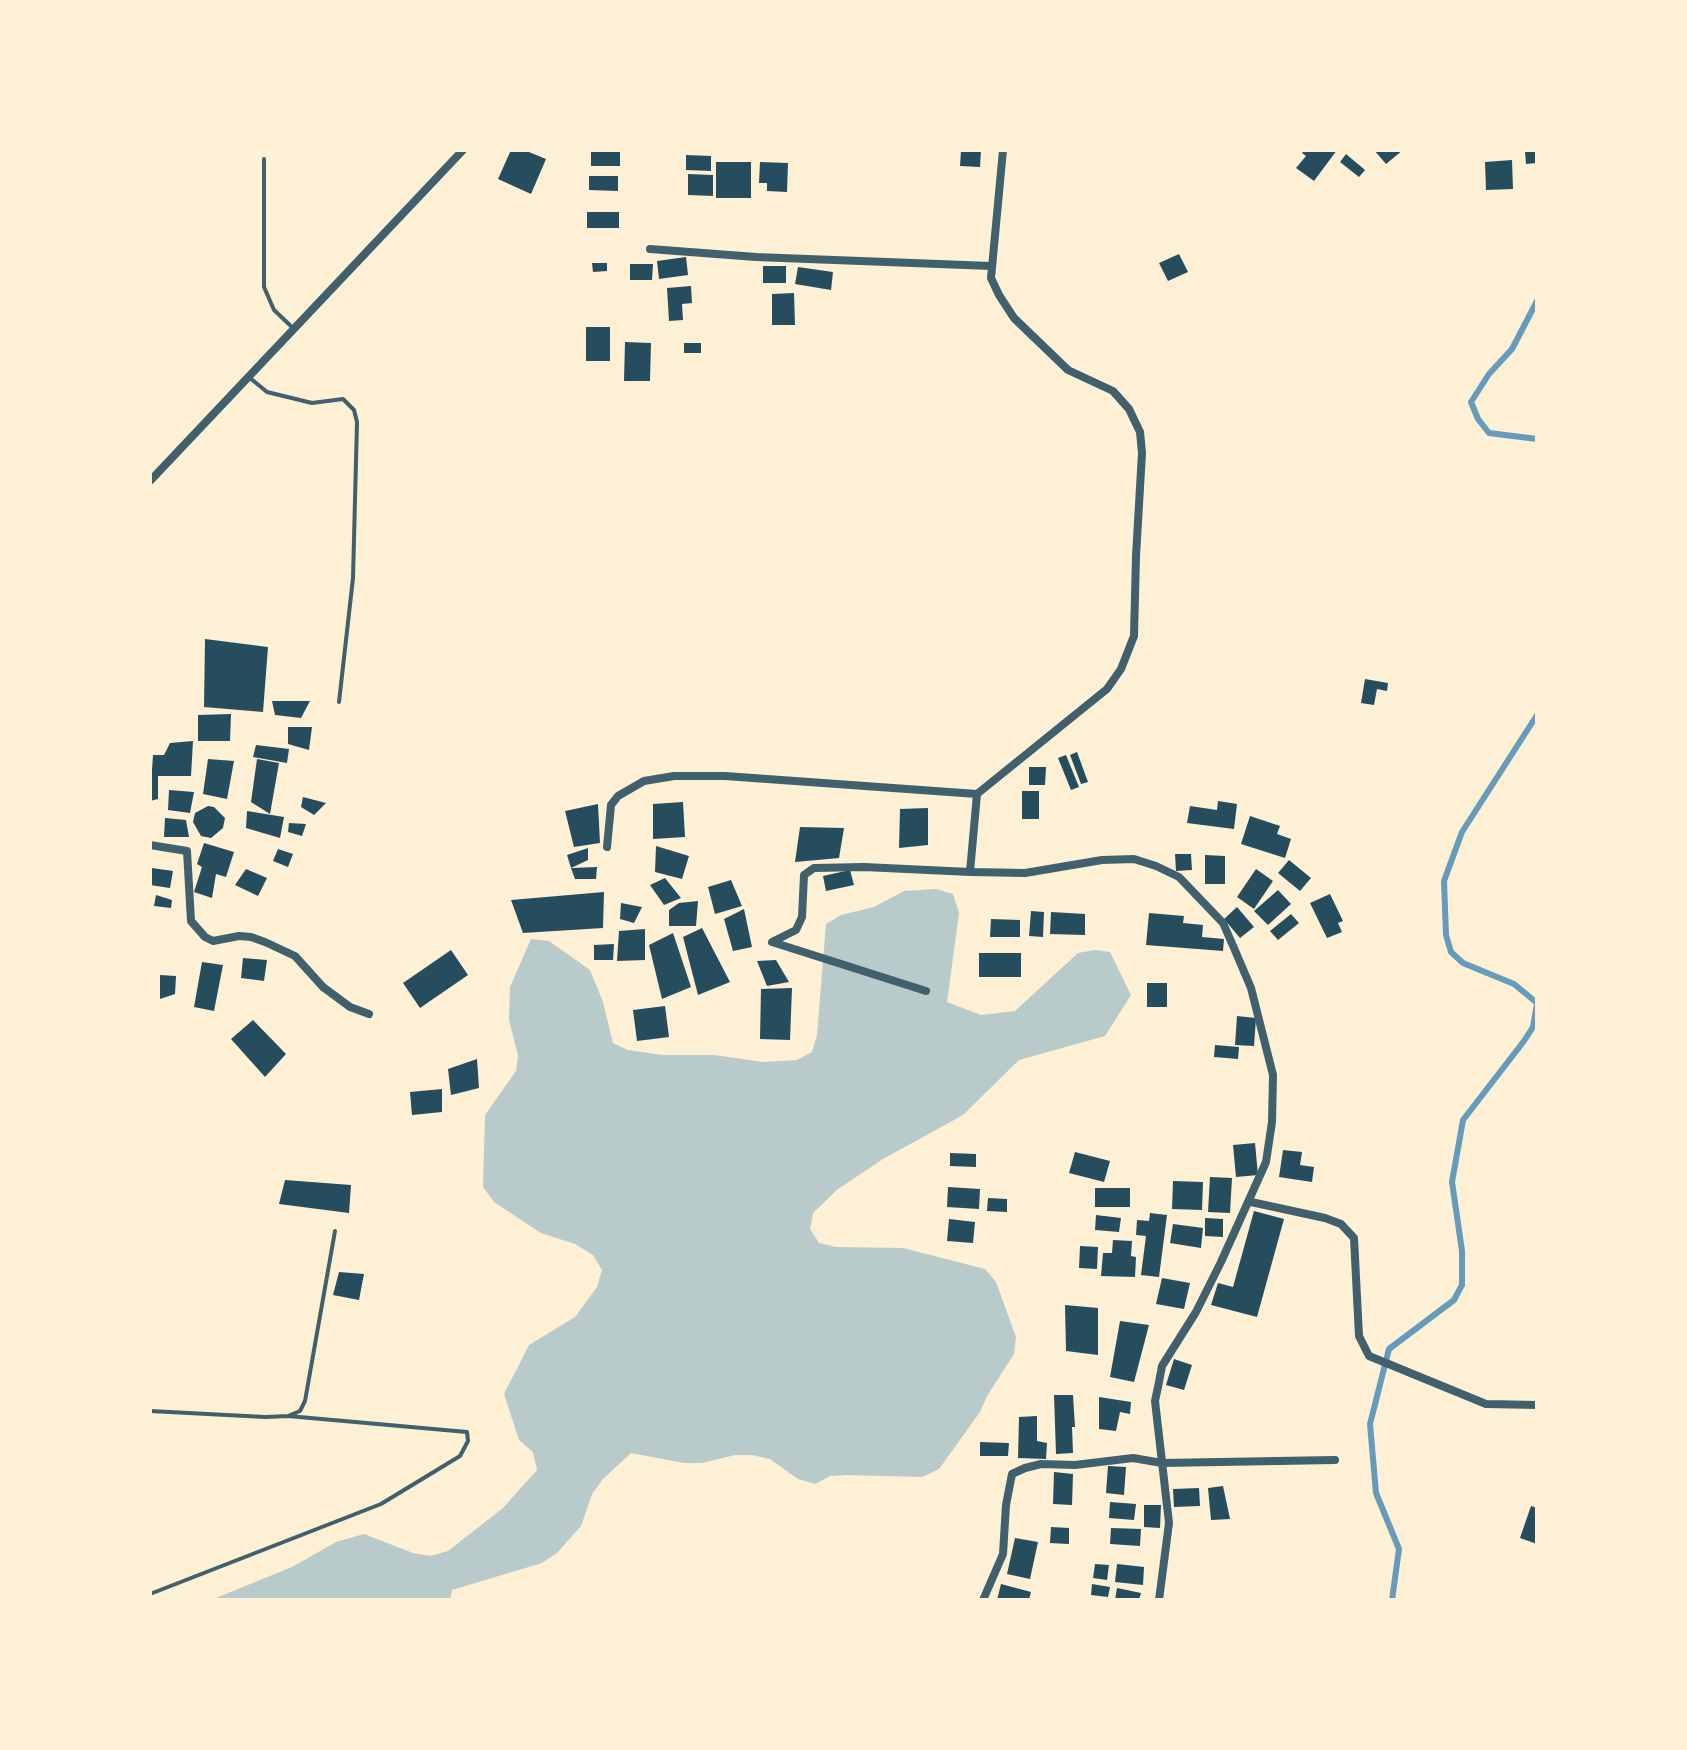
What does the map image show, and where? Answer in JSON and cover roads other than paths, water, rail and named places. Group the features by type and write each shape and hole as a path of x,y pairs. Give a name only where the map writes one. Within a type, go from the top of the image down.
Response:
{"street":[{"path":"150,481 463,150"},
{"path":"607,847 611,805 618,796 644,781 674,776 725,776 977,794 1107,689 1121,669 1134,636 1142,453 1140,432 1129,409 1113,391 1068,370 1014,318 991,278 1003,150"},
{"path":"650,249 756,257 991,266"},
{"path":"970,872 977,794"},
{"path":"150,845 187,851 191,921 205,937 213,941 251,937 295,956 323,987 350,1007 369,1014"},
{"path":"926,991 772,942 796,930 802,917 804,875 814,868 864,867 1025,873 1102,860 1134,859 1179,877 1223,923 1251,988 1273,1075 1272,1122 1266,1162 1251,1202 1196,1312 1162,1366 1155,1401 1169,1523 1159,1600"},
{"path":"1251,1202 1325,1218 1341,1224 1354,1238 1359,1336 1369,1356 1486,1404 1537,1405"},
{"path":"983,1600 1003,1554 1006,1505 1012,1474 1041,1464 1075,1465 1133,1458 1162,1463 1335,1460"}],"lane":[{"path":"264,159 264,287 274,310 294,329"},
{"path":"249,377 267,392 312,403 343,399 354,410 357,422 353,578 339,702"},
{"path":"288,1416 300,1411 305,1401 335,1231"},
{"path":"150,1411 288,1416 467,1432 468,1441 467,1448 460,1456 381,1504 150,1594"}],"waterway":[{"path":"1537,301 1512,349 1489,374 1471,402 1478,419 1489,433 1537,439"},
{"path":"1537,715 1462,832 1444,881 1446,935 1451,952 1463,963 1514,984 1537,1003"},
{"path":"1392,1600 1399,1549 1376,1493 1370,1424 1389,1349 1454,1300 1462,1285 1462,1251 1452,1182 1463,1120 1533,1027 1537,1004"}]}
